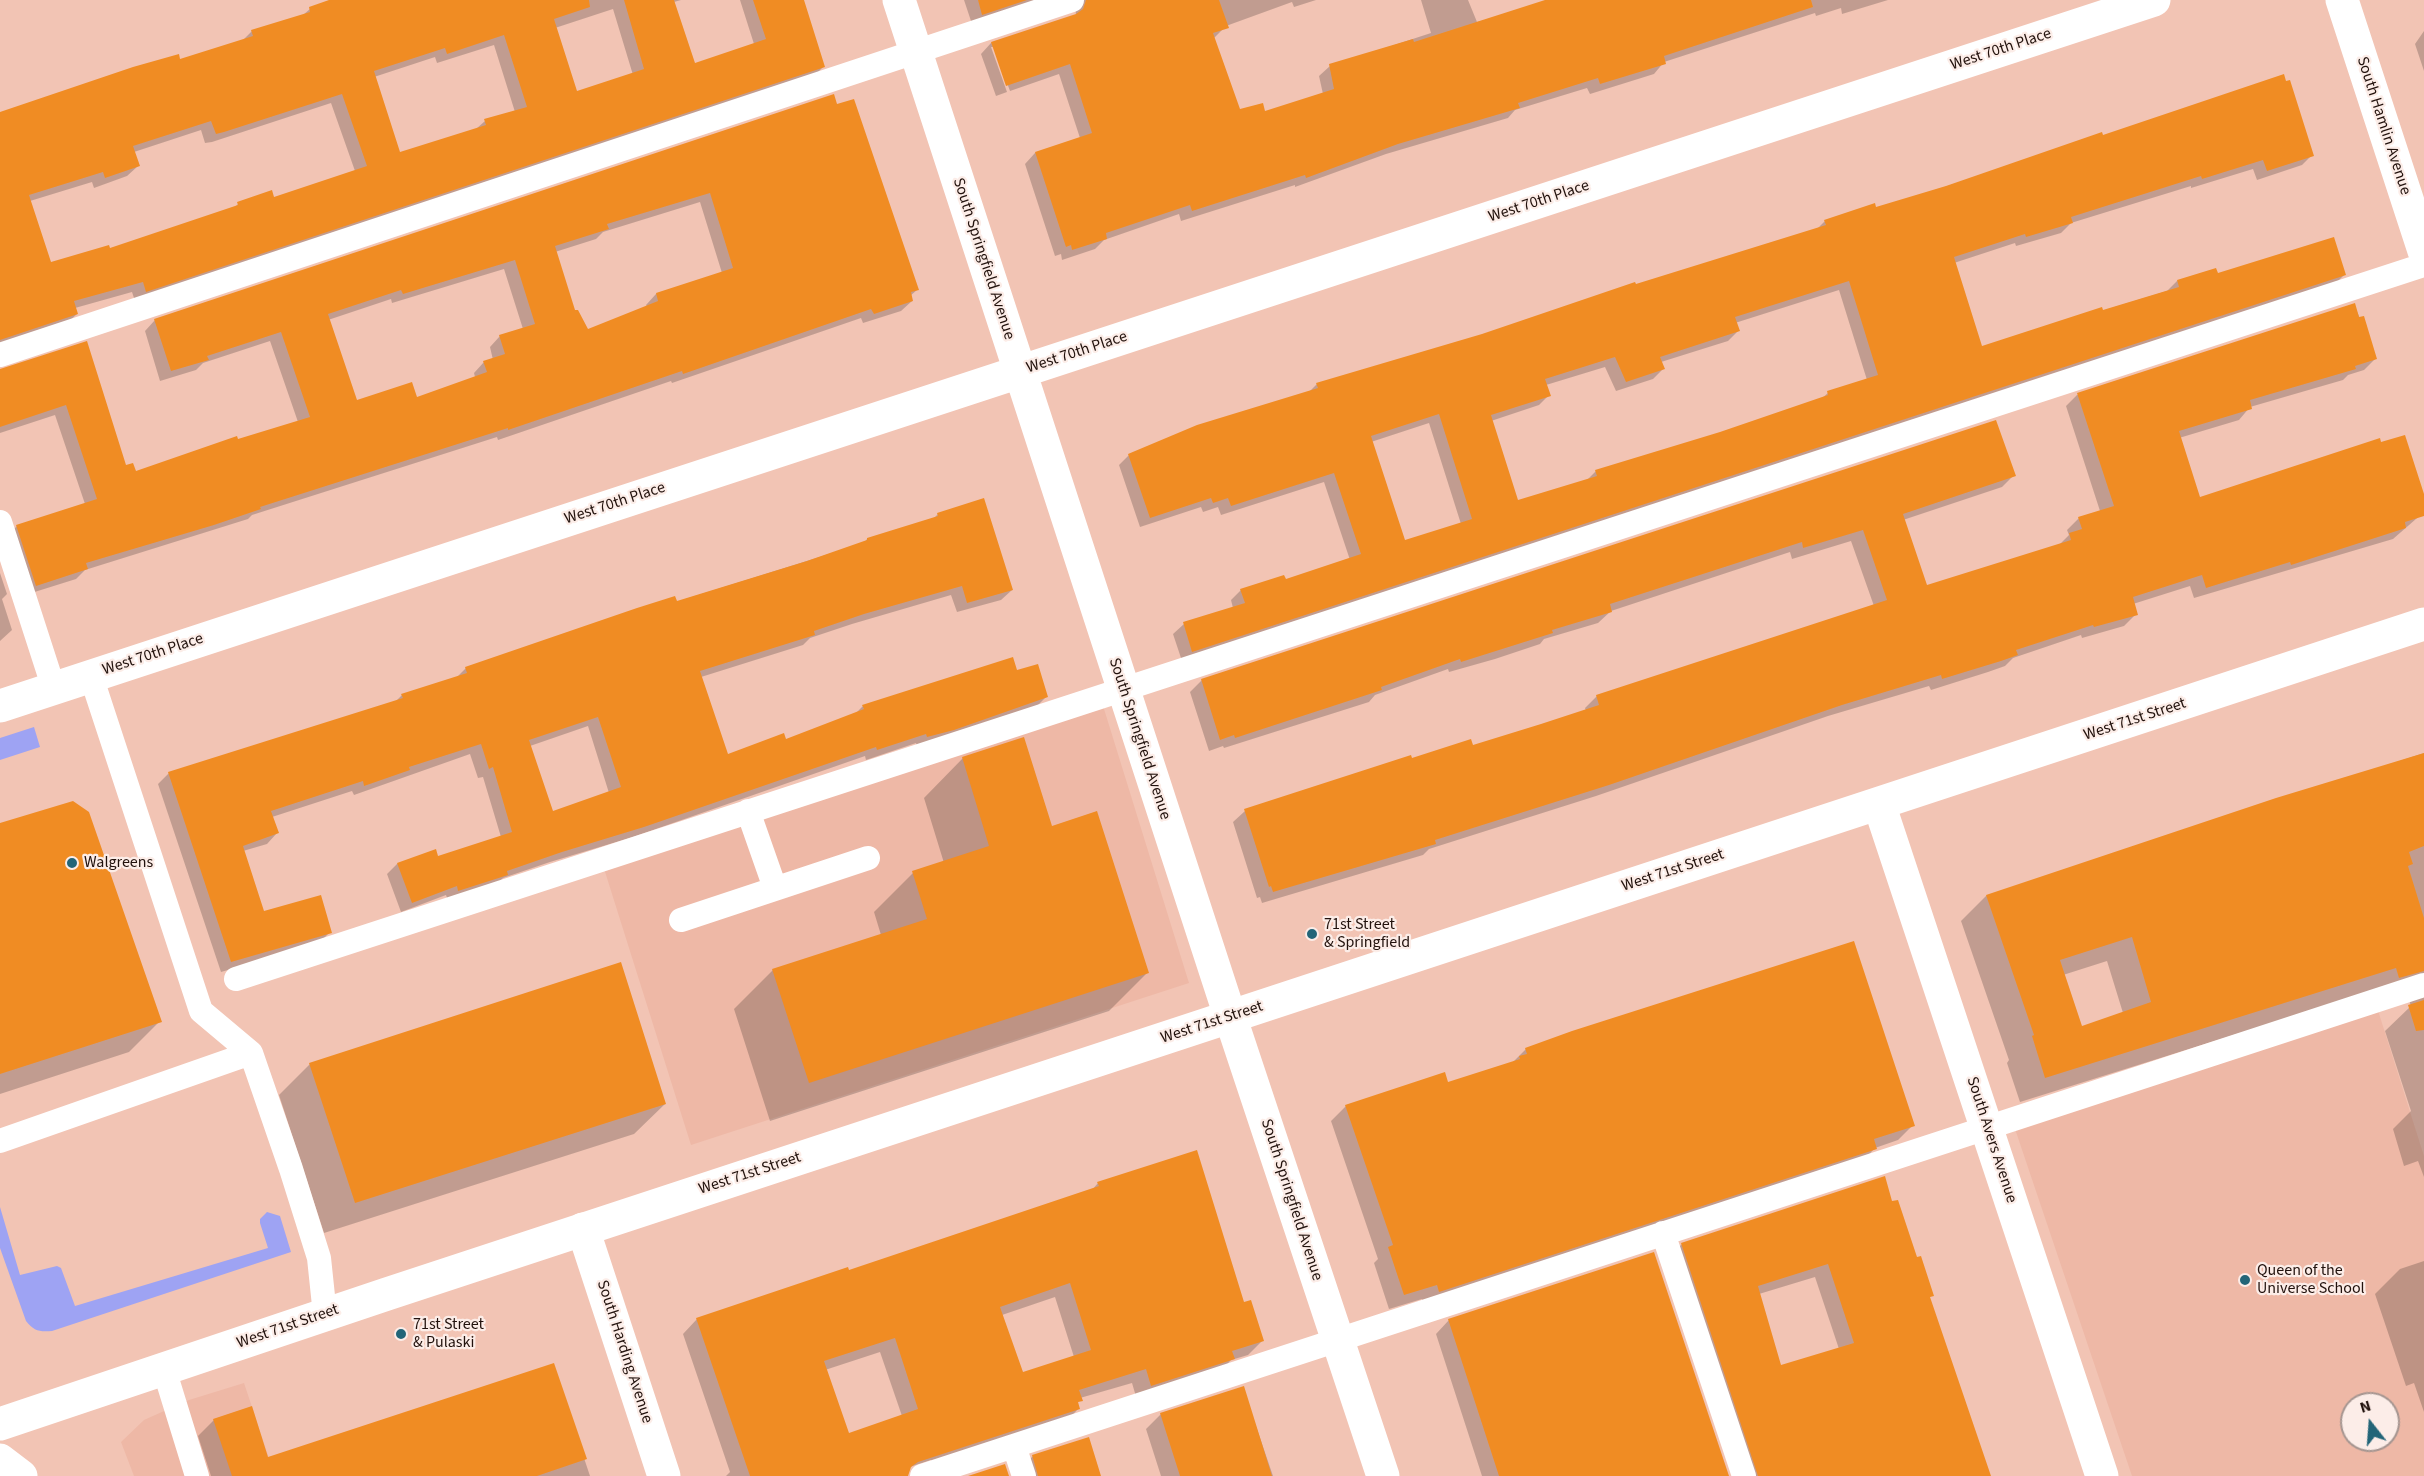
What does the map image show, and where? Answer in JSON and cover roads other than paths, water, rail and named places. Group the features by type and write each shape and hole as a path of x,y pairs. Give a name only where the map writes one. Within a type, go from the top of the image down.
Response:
{"street":[{"name":"South Springfield Avenue","path":"899,0 1230,1017 1383,1476"},
{"name":"West 70th Place","path":"0,706 2154,0"},
{"name":"South Hamlin Avenue","path":"2342,0 2424,251"},
{"name":"West 71st Street","path":"0,1424 583,1229 2424,624"},
{"name":"South Avers Avenue","path":"1879,804 2102,1476"},
{"name":"South Harding Avenue","path":"583,1229 664,1476"},
{"path":"0,1460 21,1476"}],"lane":[{"path":"0,355 1072,0"},
{"path":"236,979 2424,265"},
{"path":"0,522 54,688"},
{"path":"91,676 201,1011 251,1053 319,1258 325,1315"},
{"path":"748,811 775,888"},
{"path":"681,920 868,858"},
{"path":"922,1476 2424,985"},
{"path":"0,1140 251,1053"},
{"path":"1664,1233 1744,1476"},
{"path":"164,1369 197,1476"},
{"path":"1014,1446 1024,1476"}],"place":[{"name":"Walgreens","path":"72,863"},
{"name":"71st Street & Springfield","path":"1312,934"},
{"name":"Queen of the Universe School","path":"2245,1280"},
{"name":"71st Street & Pulaski","path":"401,1334"}]}
